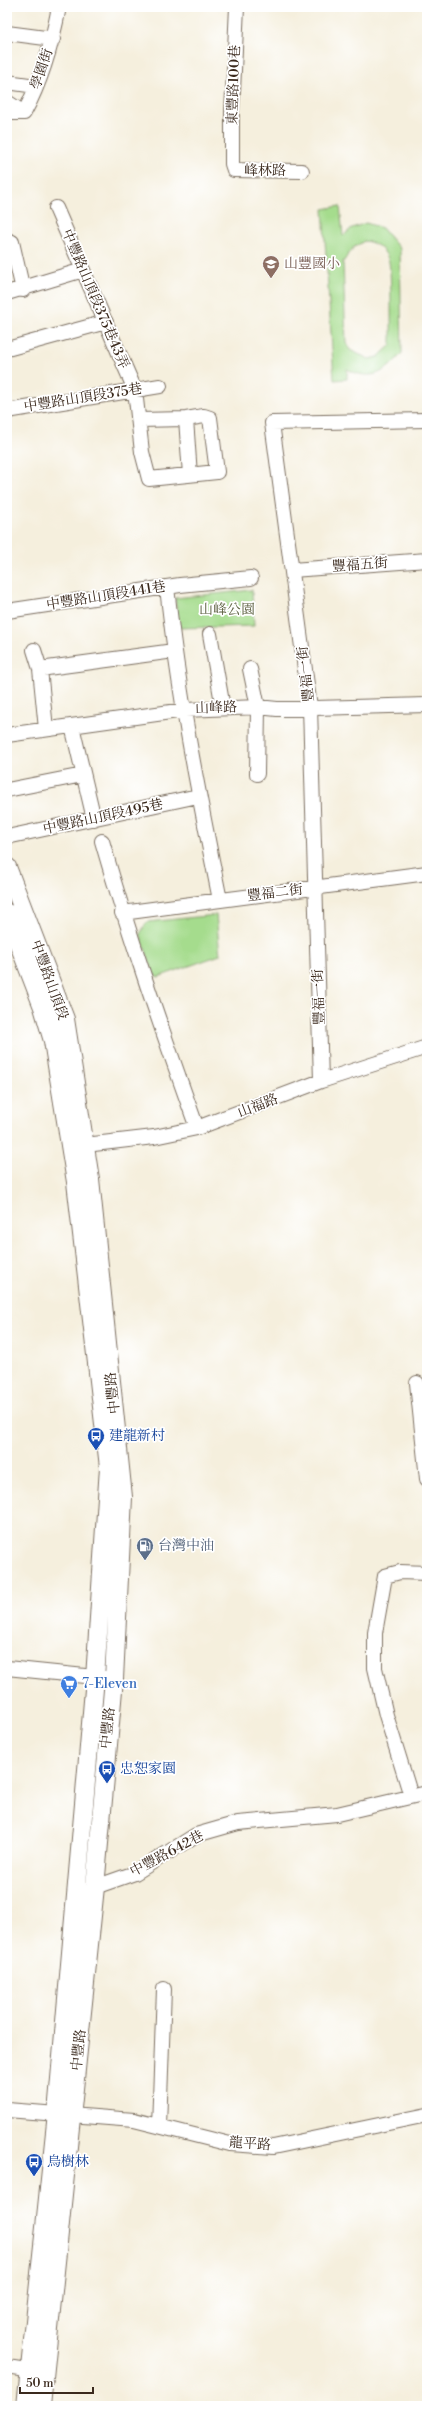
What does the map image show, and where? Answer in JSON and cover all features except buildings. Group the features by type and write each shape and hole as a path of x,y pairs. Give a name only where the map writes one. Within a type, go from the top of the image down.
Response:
{"main road":[{"name":"中豐路山頂段","path":"7,867 65,1019 77,1148"},
{"name":"中豐路山頂段","path":"7,913 43,1007 53,1041 77,1148"},
{"name":"中豐路","path":"65,2114 75,1902 94,1678 113,1531 123,1497 106,1328 77,1148"},
{"name":"中豐路","path":"26,2406 37,2371 65,2114 95,1887 114,1679 113,1531"},
{"name":"中豐路","path":"37,2371 41,2406"}],"street":[{"name":"學園街","path":"24,113 36,86 53,39 59,7"},
{"name":"東豐路100巷","path":"232,164 232,112 237,7"},
{"path":"7,33 53,39"},
{"path":"7,82 36,86"},
{"path":"7,102 24,113"},
{"path":"7,113 24,113"},
{"name":"峰林路","path":"232,164 234,170 244,172 302,171"},
{"name":"中豐路山頂段375巷43弄","path":"56,208 135,390 142,452 149,479 190,475"},
{"path":"8,240 12,242 23,290"},
{"path":"7,293 23,290 83,270"},
{"path":"7,349 106,322"},
{"name":"中豐路山頂段375巷","path":"7,411 160,386"},
{"path":"139,420 186,419 204,416 210,418 217,472 190,475 186,419"},
{"name":"豐福一街","path":"321,1081 310,707 272,423 427,420"},
{"name":"豐福五街","path":"292,570 427,560"},
{"name":"中豐路山頂段441巷","path":"7,611 167,586 251,578"},
{"path":"167,586 174,651 185,710 198,796 220,900"},
{"path":"210,634 223,708"},
{"path":"34,650 40,670 46,729"},
{"path":"40,670 174,651"},
{"path":"250,669 258,707 257,774"},
{"name":"山峰路","path":"7,735 185,710 258,707 277,709 427,705"},
{"path":"72,726 94,819"},
{"path":"7,790 84,775"},
{"name":"中豐路山頂段495巷","path":"7,837 198,796"},
{"path":"102,841 122,913 197,1128"},
{"name":"豐福二街","path":"122,913 427,873"},
{"name":"山福路","path":"77,1148 154,1137 197,1128 321,1081 427,1047"},
{"path":"417,1383 427,1479"},
{"path":"410,1796 386,1715 375,1668 375,1633 385,1576 400,1572 427,1573"},
{"path":"7,1668 114,1679"},
{"name":"中豐路642巷","path":"75,1902 95,1887 135,1873 196,1835 238,1823 338,1814 427,1793"},
{"path":"159,2126 164,1989"},
{"name":"龍平路","path":"7,2110 134,2120 230,2144 272,2148 427,2115"},
{"path":"7,2367 37,2371"}],"green space":[{"path":"340,206 343,236 352,228 366,223 382,228 400,249 402,353 390,366 378,373 363,375 347,369 347,379 334,380 323,209","holes":["364,241 372,243 384,251 388,258 390,273 391,345 378,357 369,359 350,350 346,343 343,262 353,248"]},
{"name":"山峰公園","path":"252,590 254,626 179,628 175,598"},
{"path":"216,915 220,955 158,977 154,974 140,934 147,922"}],"place":[{"name":"山豐國小","path":"271,279"},
{"name":"建龍新村","path":"96,1451"},
{"name":"台灣中油","path":"145,1561"},
{"name":"7-Eleven","path":"69,1699"},
{"name":"忠恕家園","path":"107,1784"},
{"name":"烏樹林","path":"34,2177"}]}
